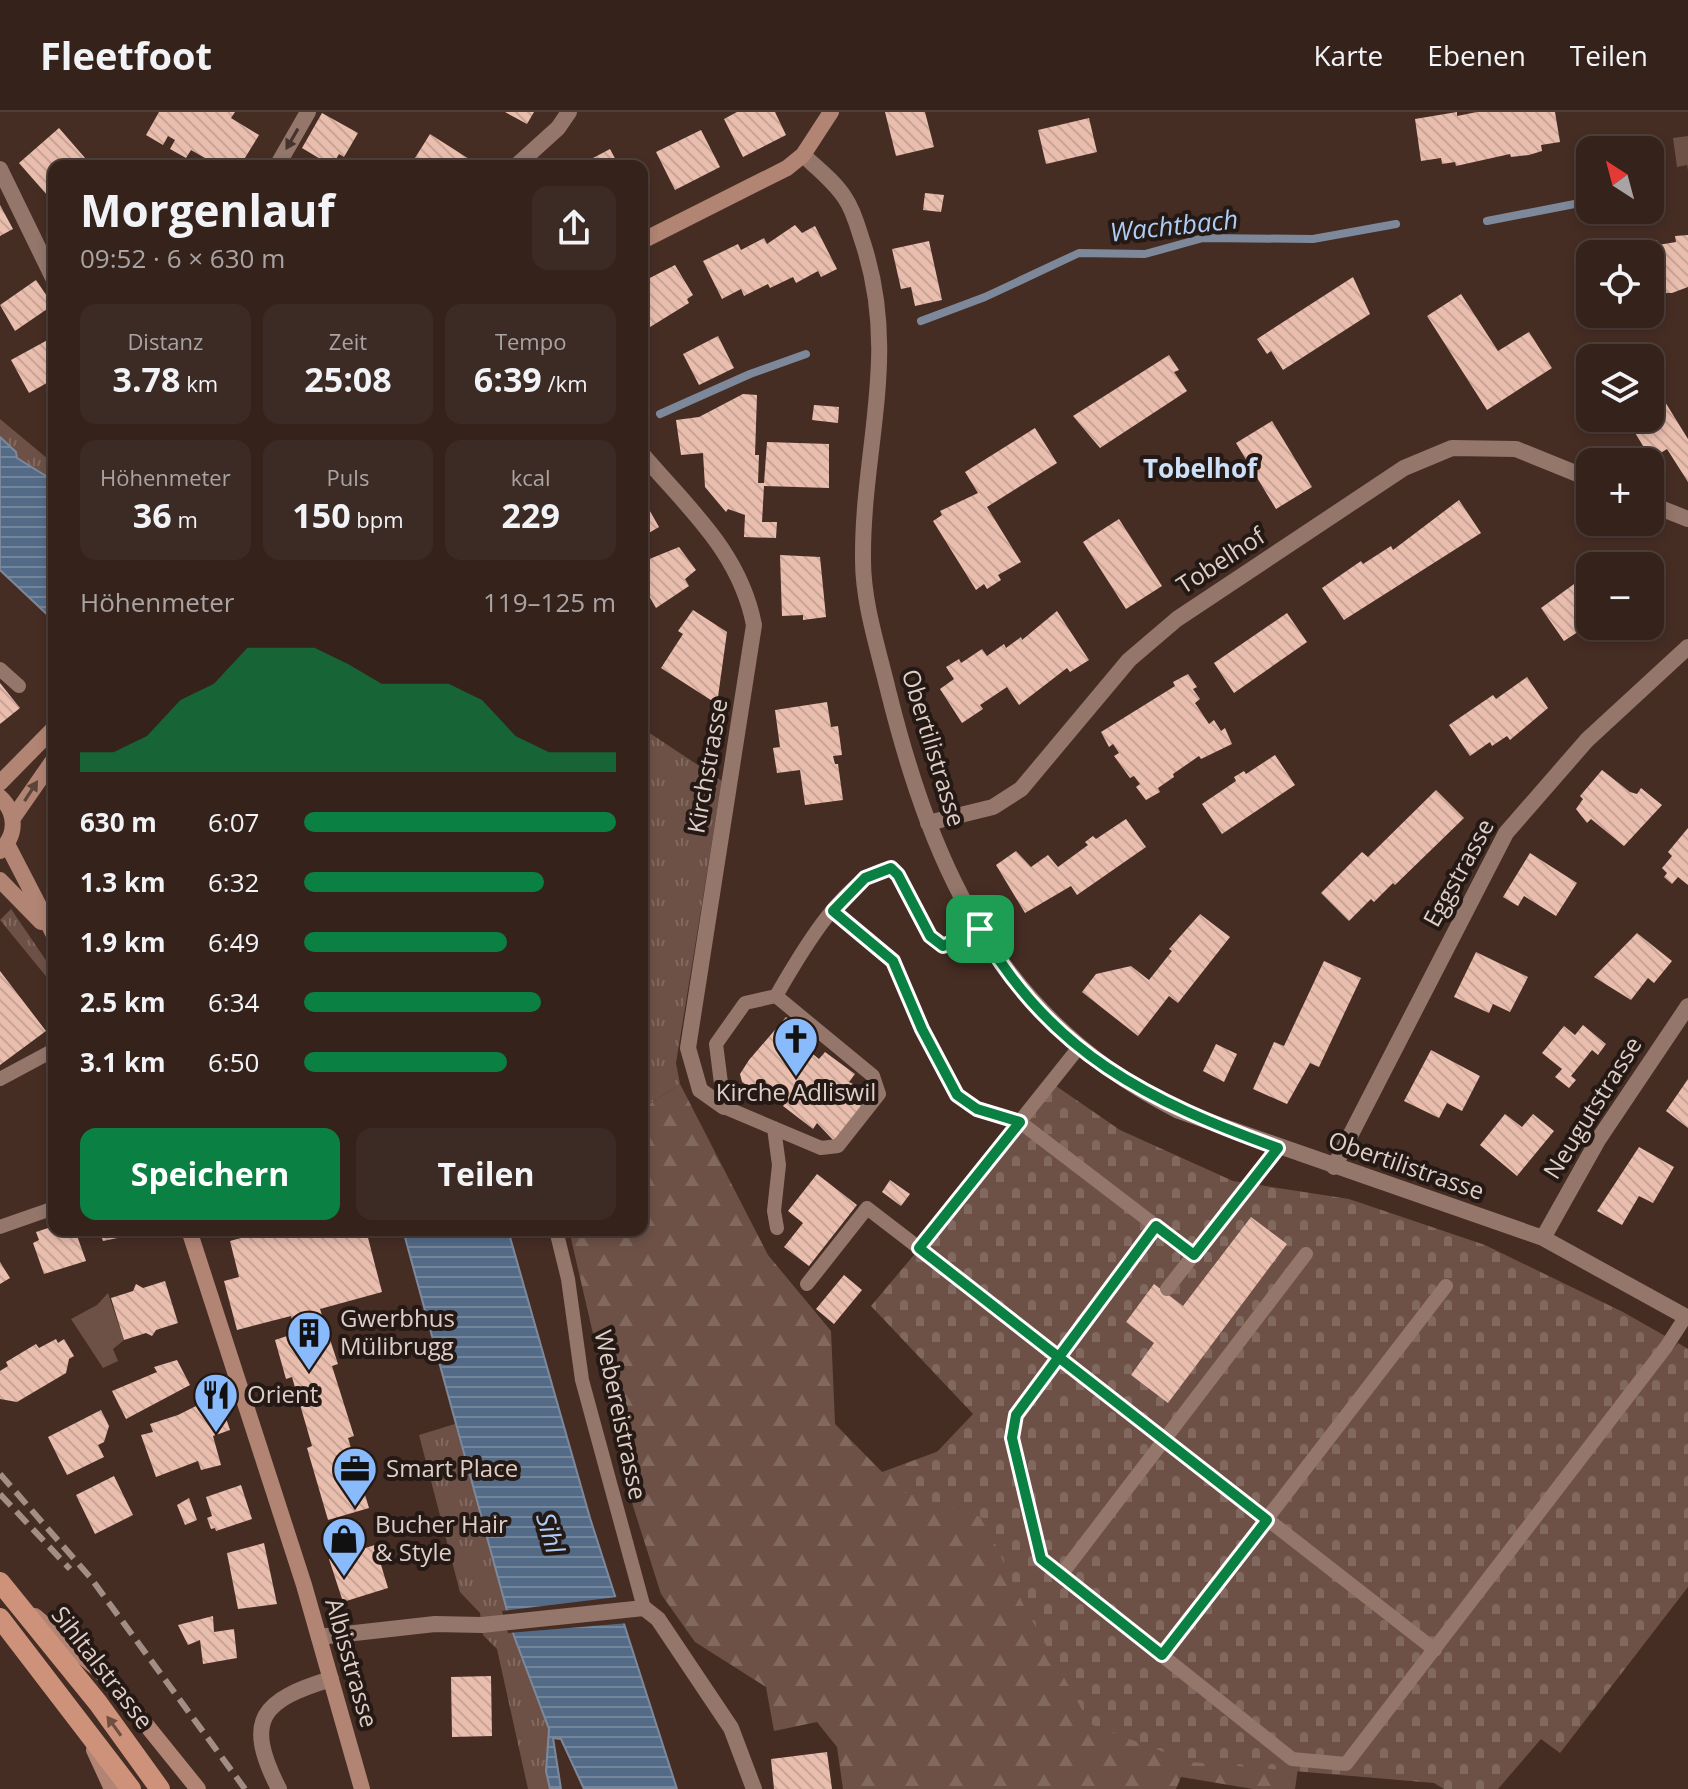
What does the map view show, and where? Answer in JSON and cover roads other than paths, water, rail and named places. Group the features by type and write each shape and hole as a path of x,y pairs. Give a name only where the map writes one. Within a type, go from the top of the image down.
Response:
{"main road":[{"path":"648,238 765,180 803,155 831,112"},
{"path":"0,783 48,734"},
{"path":"48,768 13,818 4,847 48,924"},
{"path":"0,797 13,818"},
{"path":"0,880 48,929"},
{"name":"Albisstrasse","path":"191,1236 319,1637 362,1789"},
{"path":"7,1590 110,1680 198,1789"},
{"name":"Sihltalstrasse","path":"7,1590 98,1703 160,1789"},
{"name":"Sihltalstrasse","path":"0,1618 131,1789"},
{"path":"78,1716 112,1789"}],"street":[{"path":"280,160 308,112"},
{"path":"523,160 558,128 569,112"},
{"name":"Obertilistrasse","path":"803,155 845,197 876,284 881,369 863,560 889,693 928,823 955,886 1016,984 1051,1023 1141,1091 1217,1126 1543,1238 1687,1317"},
{"path":"0,169 48,268"},
{"name":"Tobelhof","path":"928,823 993,807 1021,789 1129,660 1177,619 1404,468 1452,448 1516,449 1576,473"},
{"name":"Kirchstrasse","path":"648,461 733,561 748,594 754,625 688,1048 700,1090 724,1107"},
{"path":"1664,510 1688,519"},
{"name":"Eggstrasse","path":"1334,1167 1506,833 1587,740 1688,647"},
{"name":"Neugutstrasse","path":"1543,1238 1598,1140 1688,1006"},
{"path":"319,1637 435,1624 482,1625 636,1609"},
{"name":"Webereistrasse","path":"636,1609 658,1619 731,1728 754,1789"},
{"path":"279,1789 262,1750 263,1719 278,1699 331,1679"}],"lane":[{"path":"0,669 19,686"},
{"path":"776,996 873,1076 879,1094 838,1146 821,1148 724,1107 716,1044 745,1003 776,996 801,953 833,911 865,878 891,868 898,875 930,936 943,946 980,929"},
{"path":"833,911 893,961 922,1029 957,1095 977,1109 1020,1122 1194,1255"},
{"path":"919,1248 1080,1046"},
{"path":"0,1079 48,1053"},
{"path":"774,1128 779,1165 774,1211 777,1228"},
{"path":"1167,1289 1278,1148"},
{"path":"807,1284 867,1208 1435,1650"},
{"path":"0,1227 48,1210"},
{"path":"1156,1226 1016,1415 1012,1438 1041,1559 1292,1759 1346,1764 1687,1317"},
{"name":"Webereistrasse","path":"557,1236 570,1294 582,1380 636,1609"},
{"path":"1061,1575 1306,1254"},
{"path":"1162,1655 1446,1286"}],"water":[{"path":"0,437 16,452 17,458 48,477 48,615 0,570"},
{"name":"Sihl","path":"405,1236 510,1236 590,1518 677,1789 584,1789 561,1739 553,1738 561,1789 550,1789 546,1771 549,1729 514,1636"}],"waterway":[{"name":"Wachtbach","path":"1487,221 1576,204"},
{"name":"Wachtbach","path":"921,321 985,297 1079,253 1145,254 1203,238 1313,239 1396,224"},
{"name":"Wachtbach","path":"660,414 750,374 806,354"}],"railway":[{"path":"0,1474 90,1577 245,1789"},
{"path":"0,1494 70,1569"}],"place":[{"name":"Kirche Adliswil","path":"796,1078"},
{"name":"Gwerbhus Mülibrugg","path":"309,1372"},
{"name":"Orient","path":"216,1434"},
{"name":"Smart Place","path":"355,1508"},
{"name":"Bucher Hair & Style","path":"344,1578"}],"district":[{"name":"Tobelhof","path":"1200,469"}]}
